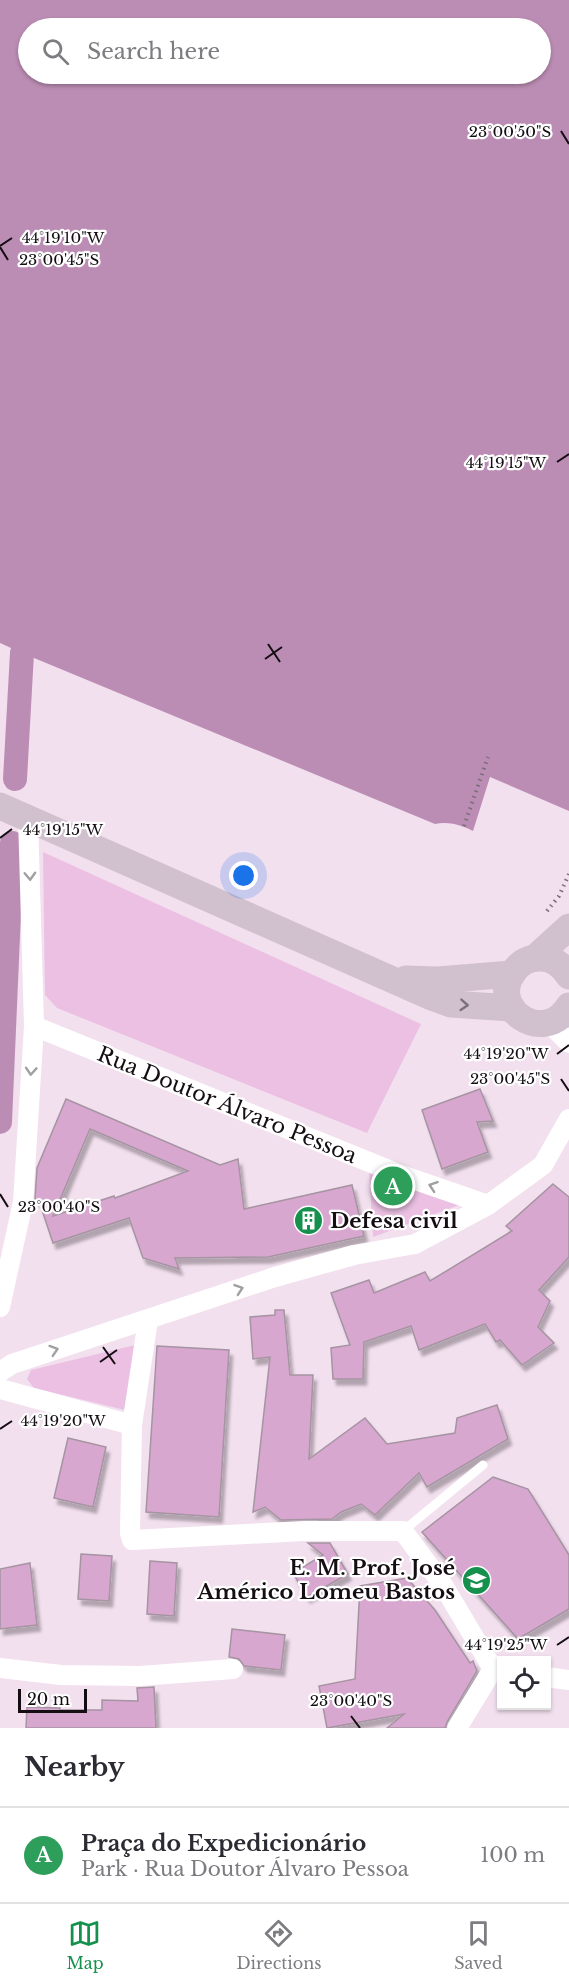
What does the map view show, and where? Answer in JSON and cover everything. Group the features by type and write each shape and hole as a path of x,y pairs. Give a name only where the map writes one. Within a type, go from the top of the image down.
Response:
{"main road":[{"path":"0,806 429,996 451,1004 512,1008"},
{"path":"535,958 569,927"},
{"path":"559,1015 539,1024 519,1017 512,1008 507,995 512,974 526,961 545,958 562,966 569,976"},
{"path":"390,978 438,980 512,974"}],"street":[{"path":"0,1307 9,1228 23,1202 34,1026 28,818"},
{"path":"559,1015 569,1043"},
{"name":"Rua Doutor Álvaro Pessoa","path":"34,1026 401,1176 488,1205"},
{"path":"0,1372 12,1364 275,1277 354,1256 415,1244 488,1205 543,1165 569,1119"},
{"path":"148,1320 132,1425 130,1533 132,1540 304,1531 403,1531 443,1585 497,1670 456,1728"},
{"path":"0,1389 132,1425"},
{"path":"0,1668 61,1676 140,1676 233,1669"},
{"path":"551,1678 569,1680"}],"lane":[{"path":"403,1531 483,1465"}],"path":[{"path":"464,826 488,757"},
{"path":"542,918 559,896 569,874"}],"shaded area":[{"path":"0,0 569,0 569,811 490,777 473,831 454,824 435,824 0,643"},
{"path":"43,852 421,1024 367,1133 57,1008 45,995"},
{"path":"369,1168 462,1204 373,1237"},
{"path":"135,1345 125,1410 34,1388 27,1379 31,1370"}],"building":[{"path":"480,1089 493,1121 477,1122 488,1152 442,1169 422,1110"},
{"path":"66,1099 220,1165 238,1159 244,1209 352,1185 364,1236 268,1257 175,1258 179,1269 143,1258 129,1218 53,1243 39,1201 35,1199 37,1168","holes":["90,1129 188,1171 115,1198 114,1196 53,1216"]},
{"path":"553,1184 569,1197 569,1257 539,1290 550,1301 538,1327 554,1343 522,1365 500,1340 496,1342 485,1324 419,1350 411,1326 364,1342 363,1379 333,1379 331,1348 350,1345 331,1293 369,1280 374,1293 425,1272 430,1281 512,1231 506,1226"},
{"path":"275,1310 284,1310 290,1375 313,1375 309,1459 365,1418 387,1444 455,1433 457,1418 497,1405 508,1439 427,1487 419,1473 375,1515 361,1504 341,1512 332,1519 281,1520 265,1507 253,1512 270,1357 253,1359 250,1317 275,1315"},
{"path":"157,1346 229,1350 219,1517 146,1512"},
{"path":"68,1438 106,1447 93,1507 54,1498"},
{"path":"493,1477 528,1489 569,1555 569,1609 518,1639 422,1532"},
{"path":"308,1543 330,1543 348,1574 307,1597 293,1573 323,1555"},
{"path":"81,1554 112,1556 109,1601 78,1599"},
{"path":"150,1561 177,1563 174,1616 147,1614"},
{"path":"30,1563 37,1625 0,1629 0,1569"},
{"path":"407,1578 435,1610 470,1663 473,1661 477,1671 445,1728 387,1728 404,1714 327,1728 319,1686 355,1679 360,1586"},
{"path":"232,1629 285,1635 281,1670 244,1666 239,1659 229,1657"},
{"path":"154,1687 156,1728 26,1728 27,1707 102,1710 102,1700 138,1701 137,1688"}],"waterway":[{"path":"15,779 22,653"},
{"path":"0,1122 12,843"}],"place":[{"name":"Praça do Expedicionário","path":"393,1186"},
{"name":"Defesa civil","path":"309,1221"},
{"name":"E. M. Prof. José Américo Lomeu Bastos","path":"476,1580"}]}
